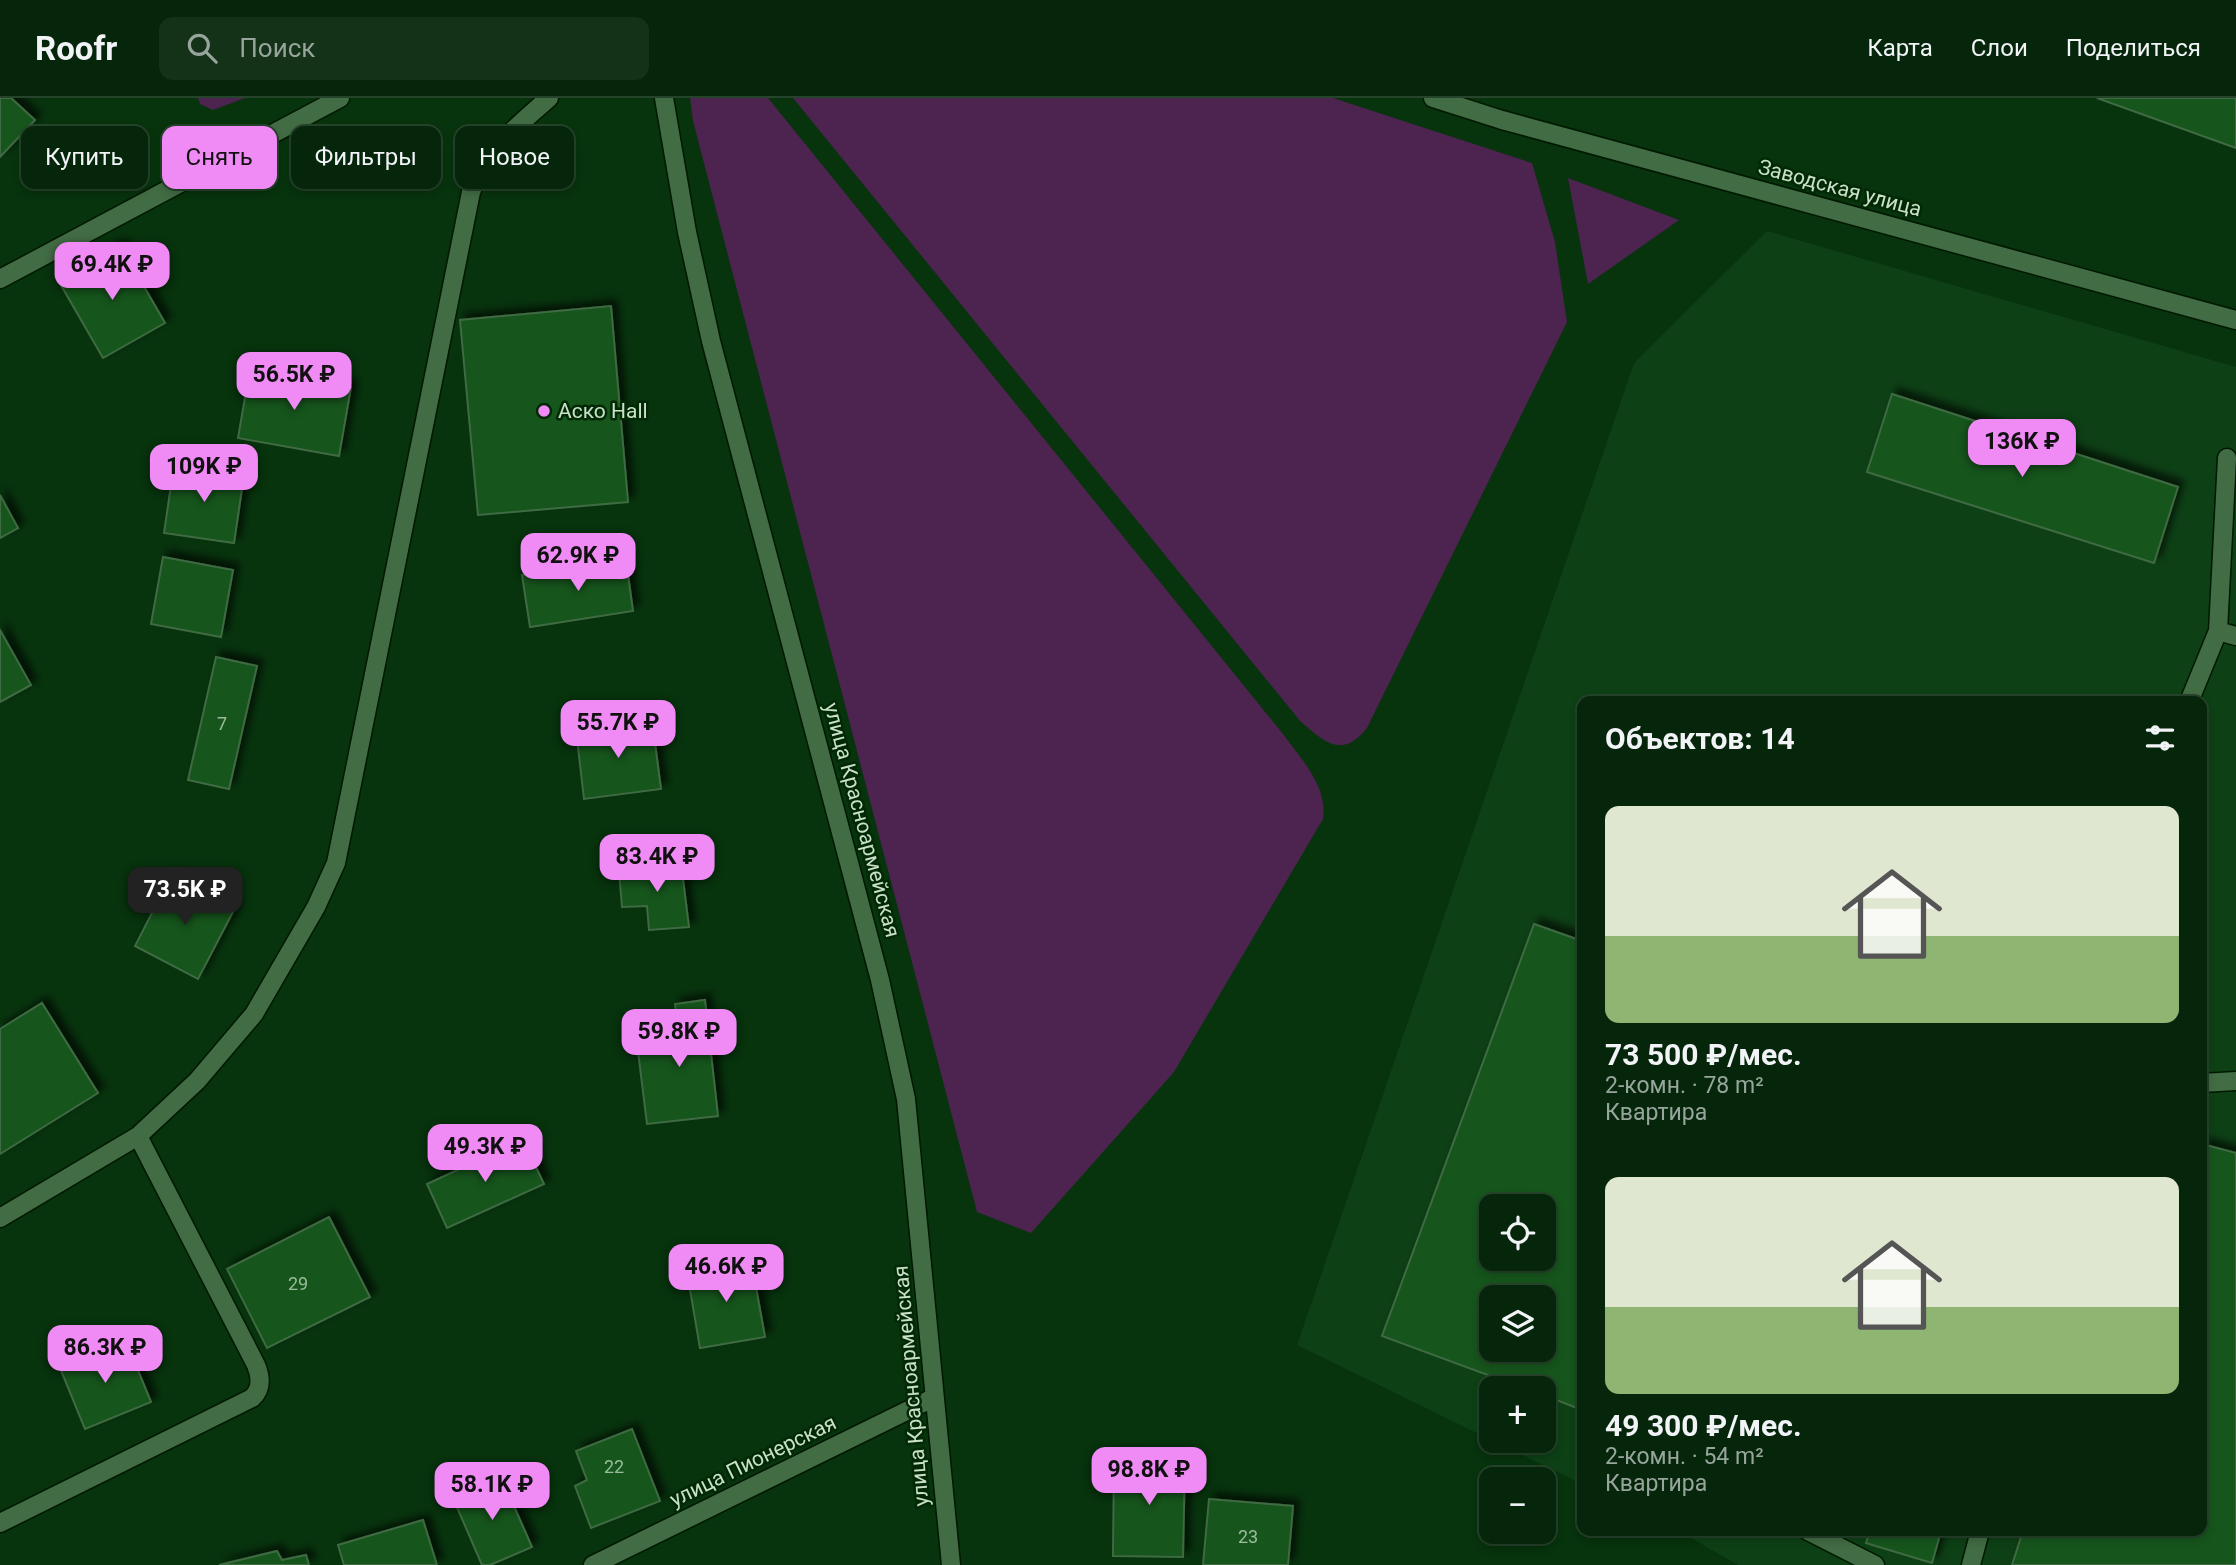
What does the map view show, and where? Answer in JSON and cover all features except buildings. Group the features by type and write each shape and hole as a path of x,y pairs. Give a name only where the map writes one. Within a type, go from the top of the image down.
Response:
{"street":[{"path":"0,279 340,98"},
{"path":"0,1219 138,1136 197,1081 254,1014 316,906 336,863 471,192 484,160 548,98"},
{"name":"улица Красноармейская","path":"664,98 687,232 711,341 880,980 906,1099 916,1180 933,1398 951,1565"},
{"name":"Заводская улица","path":"1433,98 2236,320"},
{"path":"2191,696 2218,631 2227,458"},
{"path":"2218,631 2236,636"},
{"path":"2207,1083 2236,1081"},
{"path":"0,1523 252,1398 258,1390 260,1375 256,1365 138,1136"},
{"name":"улица Пионерская","path":"593,1565 933,1398"},
{"path":"1818,1536 1875,1565"},
{"path":"1971,1565 1979,1536"}],"shaded area":[{"path":"198,98 245,98 213,110 200,104"},
{"path":"690,98 768,98 1283,734 1312,774 1321,795 1323,819 1174,1072 1031,1233 977,1212 693,121"},
{"path":"793,98 1333,98 1532,163 1555,242 1567,322 1367,728 1358,738 1342,745 1334,744 1318,736 1301,722"},
{"path":"1568,178 1679,220 1588,284"},
{"path":"1767,231 2236,367 2236,1565 1738,1565 1688,1536 2207,1536 2207,696 1577,696 1577,1482 1556,1471 1556,1467 1547,1467 1519,1453 1556,1453 1556,1376 1479,1376 1479,1434 1297,1345 1634,363"}],"place":[{"name":"Аско Hall","path":"544,411"}]}
